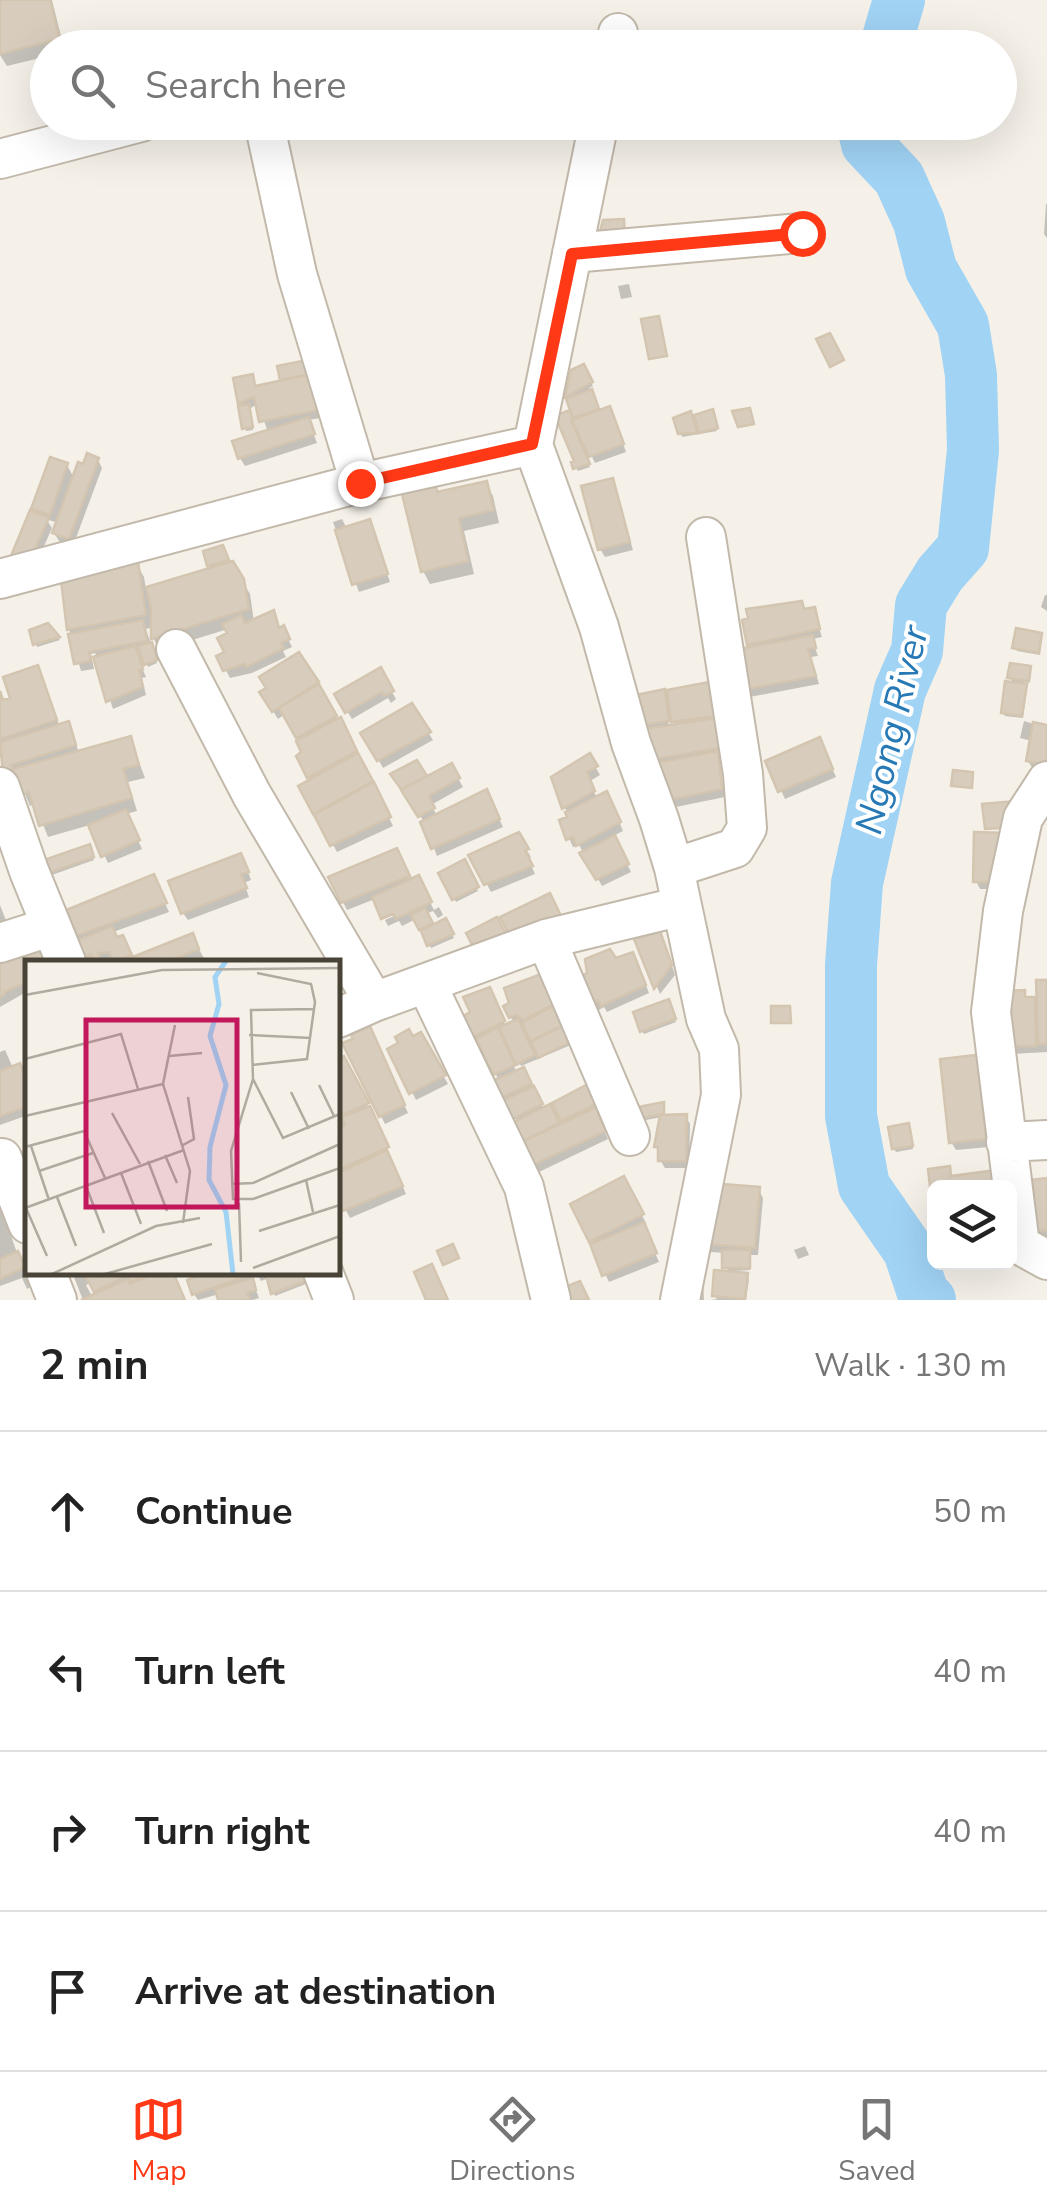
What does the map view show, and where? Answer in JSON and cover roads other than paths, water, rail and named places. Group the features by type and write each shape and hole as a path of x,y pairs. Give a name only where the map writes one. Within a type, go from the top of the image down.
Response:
{"street":[{"path":"0,159 72,140"},
{"path":"268,140 297,274 360,483"},
{"path":"595,140 532,444 599,627 631,743 674,868 706,1019 719,1049 720,1095 680,1300"},
{"path":"572,254 802,233"},
{"path":"0,579 360,483 532,444"},
{"path":"674,868 735,848 748,828 706,536"},
{"path":"176,649 252,794 374,1002"},
{"path":"1047,780 1023,818 1003,911 991,1012 1020,1245 1047,1260"},
{"path":"0,786 65,960"},
{"path":"340,1017 546,939 682,906"},
{"path":"0,943 50,927"},
{"path":"546,939 630,1136"},
{"path":"426,983 524,1187 551,1300"},
{"path":"1006,1142 1047,1140"},
{"path":"10,1154 25,1212"},
{"path":"47,1275 57,1300"},
{"path":"325,1275 334,1300"}],"waterway":[{"name":"Ngong River","path":"890,30 899,0"},
{"name":"Ngong River","path":"866,140 899,178 919,222 931,269 963,325 971,375 973,450 963,548 940,574 921,605 917,651 900,690 857,883 851,965 851,1116 864,1186 909,1251 924,1296 930,1300"}]}
